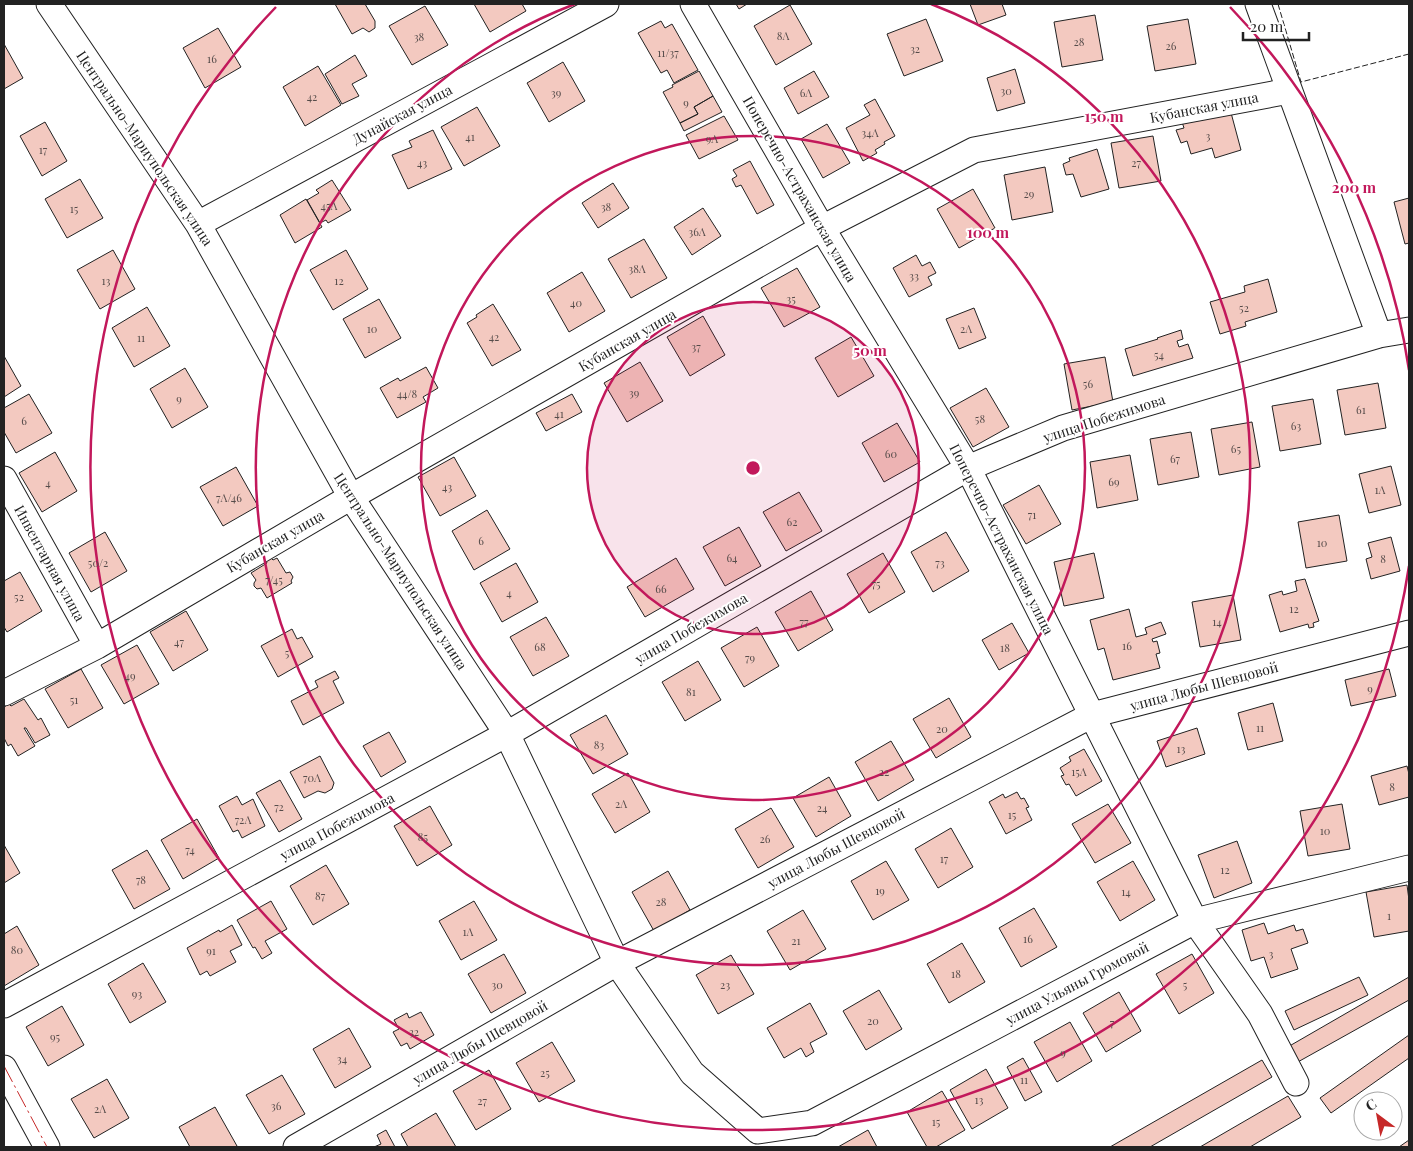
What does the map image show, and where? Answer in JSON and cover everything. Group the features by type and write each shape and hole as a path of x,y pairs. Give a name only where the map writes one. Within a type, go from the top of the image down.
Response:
{"street":[{"name":"Центрально-Мариупольская улица","path":"49,4 198,224 351,497 507,734 617,963 692,1073 758,1131"},
{"name":"Дунайская улица","path":"198,224 606,4"},
{"name":"Поперечно-Астраханская улица","path":"692,4 822,228 968,468 1195,921 1260,1014 1296,1083"},
{"path":"1258,4 1379,335"},
{"name":"Кубанская улица","path":"4,693 97,646 351,497 822,228 974,150 1289,91"},
{"name":"улица Побежимова","path":"4,1005 507,734 968,468 1063,428 1379,335 1409,330"},
{"name":"Инвентарная улица","path":"4,479 97,646"},
{"name":"улица Любы Шевцовой","path":"296,1147 617,963 1092,715 1409,633"},
{"name":"улица Ульяны Громовой","path":"758,1131 812,1123 1195,921 1409,868"},
{"path":"4,1068 47,1147"}],"building":[{"path":"335,4 365,4 375,21 375,28 369,32 363,28 352,34"},
{"path":"474,4 522,4 526,11 490,32"},
{"path":"736,4 747,4 739,9"},
{"path":"970,4 1002,4 1006,15 978,25"},
{"path":"790,5 812,44 776,65 754,26"},
{"path":"425,6 448,45 412,65 389,26"},
{"path":"1095,15 1103,60 1062,67 1054,22"},
{"path":"926,19 943,61 904,76 887,34"},
{"path":"1188,19 1196,64 1155,71 1147,26"},
{"path":"661,21 665,28 672,24 698,70 674,83 667,70 661,73 638,33"},
{"path":"218,28 241,67 205,88 183,48"},
{"path":"4,44 23,78 4,89"},
{"path":"355,55 367,76 352,84 359,96 342,104 325,74"},
{"path":"563,62 585,101 549,122 527,83"},
{"path":"318,66 341,105 305,126 283,87"},
{"path":"1015,69 1025,103 997,111 987,78"},
{"path":"699,71 713,96 694,107 698,114 680,123 663,92 673,87 672,85"},
{"path":"814,71 829,97 798,114 784,88"},
{"path":"713,96 722,112 684,131 680,123 698,114 694,107"},
{"path":"875,99 895,136 875,150 877,153 863,161 846,128 870,115 864,105"},
{"path":"477,107 500,146 464,166 441,127"},
{"path":"1230,109 1241,150 1215,158 1212,148 1191,154 1187,141 1181,143 1176,130 1184,128 1182,122"},
{"path":"724,116 738,140 699,159 686,135"},
{"path":"45,122 67,161 42,176 20,136"},
{"path":"827,124 850,163 823,178 801,139"},
{"path":"433,130 452,169 408,189 392,155 412,147 409,141"},
{"path":"1153,136 1161,181 1119,188 1111,143"},
{"path":"1097,149 1109,189 1081,197 1073,174 1066,175 1063,164 1070,161 1069,158"},
{"path":"750,161 774,205 757,214 741,185 736,187 732,179 737,176 733,170"},
{"path":"1045,167 1053,212 1012,220 1004,175"},
{"path":"80,179 103,218 67,238 45,199"},
{"path":"332,180 351,210 328,223 326,220 320,223 307,200 319,193 316,190"},
{"path":"613,183 629,208 598,228 582,203"},
{"path":"973,189 995,228 959,248 937,209"},
{"path":"1409,198 1409,243 1405,244 1394,202"},
{"path":"306,199 322,227 295,243 280,215"},
{"path":"703,208 721,236 692,255 674,227"},
{"path":"644,239 667,278 631,298 608,259"},
{"path":"113,250 135,289 100,309 77,270"},
{"path":"346,250 368,289 333,310 310,270"},
{"path":"916,255 922,266 930,262 936,273 928,277 932,285 909,297 893,268"},
{"path":"797,268 820,307 784,327 761,288"},
{"path":"582,272 605,311 569,332 547,293"},
{"path":"1268,279 1277,312 1245,322 1246,326 1220,334 1210,302 1245,292 1244,286"},
{"path":"379,299 401,338 365,358 343,319"},
{"path":"493,304 521,350 492,366 467,323"},
{"path":"147,307 170,346 134,367 112,328"},
{"path":"974,308 986,338 959,349 946,319"},
{"path":"703,316 725,355 690,376 667,337"},
{"path":"1181,330 1183,339 1177,341 1179,347 1188,344 1193,358 1133,376 1125,349"},
{"path":"851,337 874,376 838,397 815,358"},
{"path":"4,356 21,386 4,397"},
{"path":"1105,357 1113,402 1072,410 1064,364"},
{"path":"640,362 663,401 627,422 604,383"},
{"path":"426,367 438,388 423,397 426,402 397,418 380,388 398,378 400,381"},
{"path":"185,368 208,407 172,428 150,389"},
{"path":"1378,383 1386,428 1345,435 1337,390"},
{"path":"986,388 1009,427 973,447 950,408"},
{"path":"29,394 52,433 16,453 4,432 4,408"},
{"path":"572,394 582,412 546,431 536,413"},
{"path":"1313,399 1321,444 1280,451 1272,406"},
{"path":"1252,422 1260,467 1219,475 1211,429"},
{"path":"897,423 920,462 884,482 862,443"},
{"path":"1191,432 1199,477 1158,485 1150,439"},
{"path":"55,452 77,491 42,512 19,473"},
{"path":"1130,455 1138,500 1097,508 1090,462"},
{"path":"454,457 476,496 440,516 418,477"},
{"path":"1391,466 1401,505 1369,513 1359,474"},
{"path":"236,467 258,506 223,526 200,487"},
{"path":"1039,485 1061,524 1026,544 1003,505"},
{"path":"799,492 822,531 786,551 763,512"},
{"path":"487,510 510,549 474,570 452,531"},
{"path":"1339,515 1347,561 1306,568 1298,522"},
{"path":"739,527 761,566 725,586 703,547"},
{"path":"105,532 127,571 91,592 69,553"},
{"path":"946,532 969,571 933,592 911,552"},
{"path":"1391,537 1400,571 1371,579 1366,559 1372,557 1368,543"},
{"path":"883,553 905,592 869,613 847,574"},
{"path":"1094,553 1104,598 1064,606 1054,562"},
{"path":"271,558 273,560 277,558 286,573 290,572 293,577 292,583 267,598 261,588 257,589 254,586 256,580 251,573 267,563 266,561"},
{"path":"676,558 694,589 645,617 627,587"},
{"path":"516,563 538,602 502,622 480,583"},
{"path":"20,572 42,611 7,632 4,627 4,581"},
{"path":"1305,579 1319,621 1313,623 1314,627 1309,628 1308,624 1280,632 1269,595 1282,591 1283,595 1297,591 1295,581"},
{"path":"811,591 833,630 798,651 775,612"},
{"path":"1233,595 1241,640 1200,647 1192,602"},
{"path":"1129,609 1136,637 1147,634 1145,628 1161,622 1166,634 1152,639 1153,642 1157,641 1160,653 1156,654 1160,668 1113,680 1104,648 1098,650 1090,620"},
{"path":"186,611 208,650 173,671 150,632"},
{"path":"546,617 569,656 533,676 510,637"},
{"path":"1012,623 1029,653 999,670 982,640"},
{"path":"757,627 779,666 744,687 721,648"},
{"path":"292,629 297,639 302,637 313,657 278,677 261,646"},
{"path":"137,645 159,684 124,704 101,665"},
{"path":"698,661 721,700 685,721 662,682"},
{"path":"81,669 103,708 68,728 45,689"},
{"path":"1389,669 1396,696 1351,706 1345,680"},
{"path":"335,671 339,678 333,681 344,703 303,725 291,701 318,687 315,681"},
{"path":"949,698 971,737 936,758 913,719"},
{"path":"24,699 38,720 41,718 50,735 35,743 26,728 24,728 35,746 18,756 11,744 8,746 4,738 4,707 9,704 11,706"},
{"path":"1273,703 1283,741 1248,750 1238,713"},
{"path":"606,715 628,754 593,774 570,735"},
{"path":"1197,728 1205,754 1166,767 1157,741"},
{"path":"389,732 406,762 381,777 363,746"},
{"path":"891,741 914,780 878,801 855,762"},
{"path":"1084,749 1102,781 1076,796 1069,784 1066,785 1061,776 1064,775 1060,768 1071,761 1069,757"},
{"path":"320,756 334,783 332,789 325,793 318,791 304,798 290,772"},
{"path":"1407,766 1409,797 1379,805 1371,776"},
{"path":"628,773 650,812 615,833 592,794"},
{"path":"829,777 851,816 816,837 793,798"},
{"path":"280,780 302,819 279,832 256,793"},
{"path":"1017,792 1021,799 1024,798 1029,807 1026,808 1032,820 1006,834 989,802 1003,794 1005,798"},
{"path":"237,796 242,805 253,799 265,826 242,838 238,830 233,832 219,806"},
{"path":"1108,804 1131,843 1095,863 1072,824"},
{"path":"1342,804 1350,849 1308,856 1300,811"},
{"path":"430,806 452,845 417,866 394,826"},
{"path":"771,808 794,847 758,868 735,829"},
{"path":"197,819 219,858 183,879 161,840"},
{"path":"951,828 973,867 938,888 915,849"},
{"path":"1237,841 1252,883 1214,898 1198,855"},
{"path":"4,845 20,873 4,883"},
{"path":"147,850 170,889 134,909 112,870"},
{"path":"886,861 909,900 873,920 851,881"},
{"path":"1133,861 1155,900 1120,921 1097,882"},
{"path":"326,865 349,904 313,925 290,886"},
{"path":"668,871 690,910 654,931 632,892"},
{"path":"1407,885 1409,931 1374,937 1366,892"},
{"path":"271,901 287,929 265,941 272,953 262,959 255,947 253,948 237,920"},
{"path":"474,901 497,940 461,960 439,921"},
{"path":"1034,908 1057,947 1021,967 999,928"},
{"path":"803,910 826,949 790,970 767,931"},
{"path":"1264,923 1268,934 1294,925 1296,931 1303,929 1308,943 1291,949 1298,969 1271,978 1264,957 1251,961 1242,930"},
{"path":"232,925 242,945 230,951 236,962 210,976 207,971 200,975 187,948"},
{"path":"17,926 39,965 4,986 4,934"},
{"path":"962,943 985,982 949,1003 927,964"},
{"path":"504,954 526,993 491,1013 468,974"},
{"path":"1192,954 1214,993 1179,1014 1156,974"},
{"path":"731,955 754,994 718,1014 696,975"},
{"path":"143,963 166,1002 130,1023 108,984"},
{"path":"1359,977 1368,995 1294,1030 1285,1011"},
{"path":"1409,977 1409,1000 1296,1063 1286,1048"},
{"path":"879,990 902,1029 866,1050 843,1011"},
{"path":"1119,992 1141,1031 1106,1052 1083,1013"},
{"path":"810,1003 827,1034 810,1043 814,1052 806,1057 801,1048 784,1058 767,1028"},
{"path":"62,1006 84,1045 48,1066 26,1027"},
{"path":"421,1012 434,1035 410,1049 407,1043 401,1046 393,1032 399,1029 394,1020 407,1013 409,1018"},
{"path":"1070,1022 1092,1061 1057,1082 1034,1042"},
{"path":"349,1028 371,1067 335,1088 313,1049"},
{"path":"1409,1035 1409,1058 1362,1091 1353,1091 1353,1097 1331,1113 1320,1098"},
{"path":"552,1042 575,1081 539,1102 516,1063"},
{"path":"1023,1058 1042,1092 1025,1101 1007,1067"},
{"path":"1262,1060 1272,1077 1150,1147 1110,1147"},
{"path":"986,1069 1008,1108 972,1129 950,1090"},
{"path":"489,1070 511,1109 476,1130 453,1091"},
{"path":"282,1075 305,1114 269,1134 246,1095"},
{"path":"107,1079 129,1118 94,1138 71,1099"},
{"path":"942,1091 965,1130 936,1147 927,1147 907,1112"},
{"path":"1288,1096 1301,1117 1250,1147 1200,1147"},
{"path":"215,1107 237,1146 190,1147 179,1127"},
{"path":"436,1113 456,1147 408,1147 401,1134"},
{"path":"386,1130 395,1147 374,1147 381,1144 377,1135"},
{"path":"868,1130 877,1147 838,1147"},
{"path":"1409,1140 1409,1147 1399,1147"}],"fence":[{"path":"1278,4 1301,82 1409,54"}],"power":[{"path":"4,1066 47,1147"}]}
